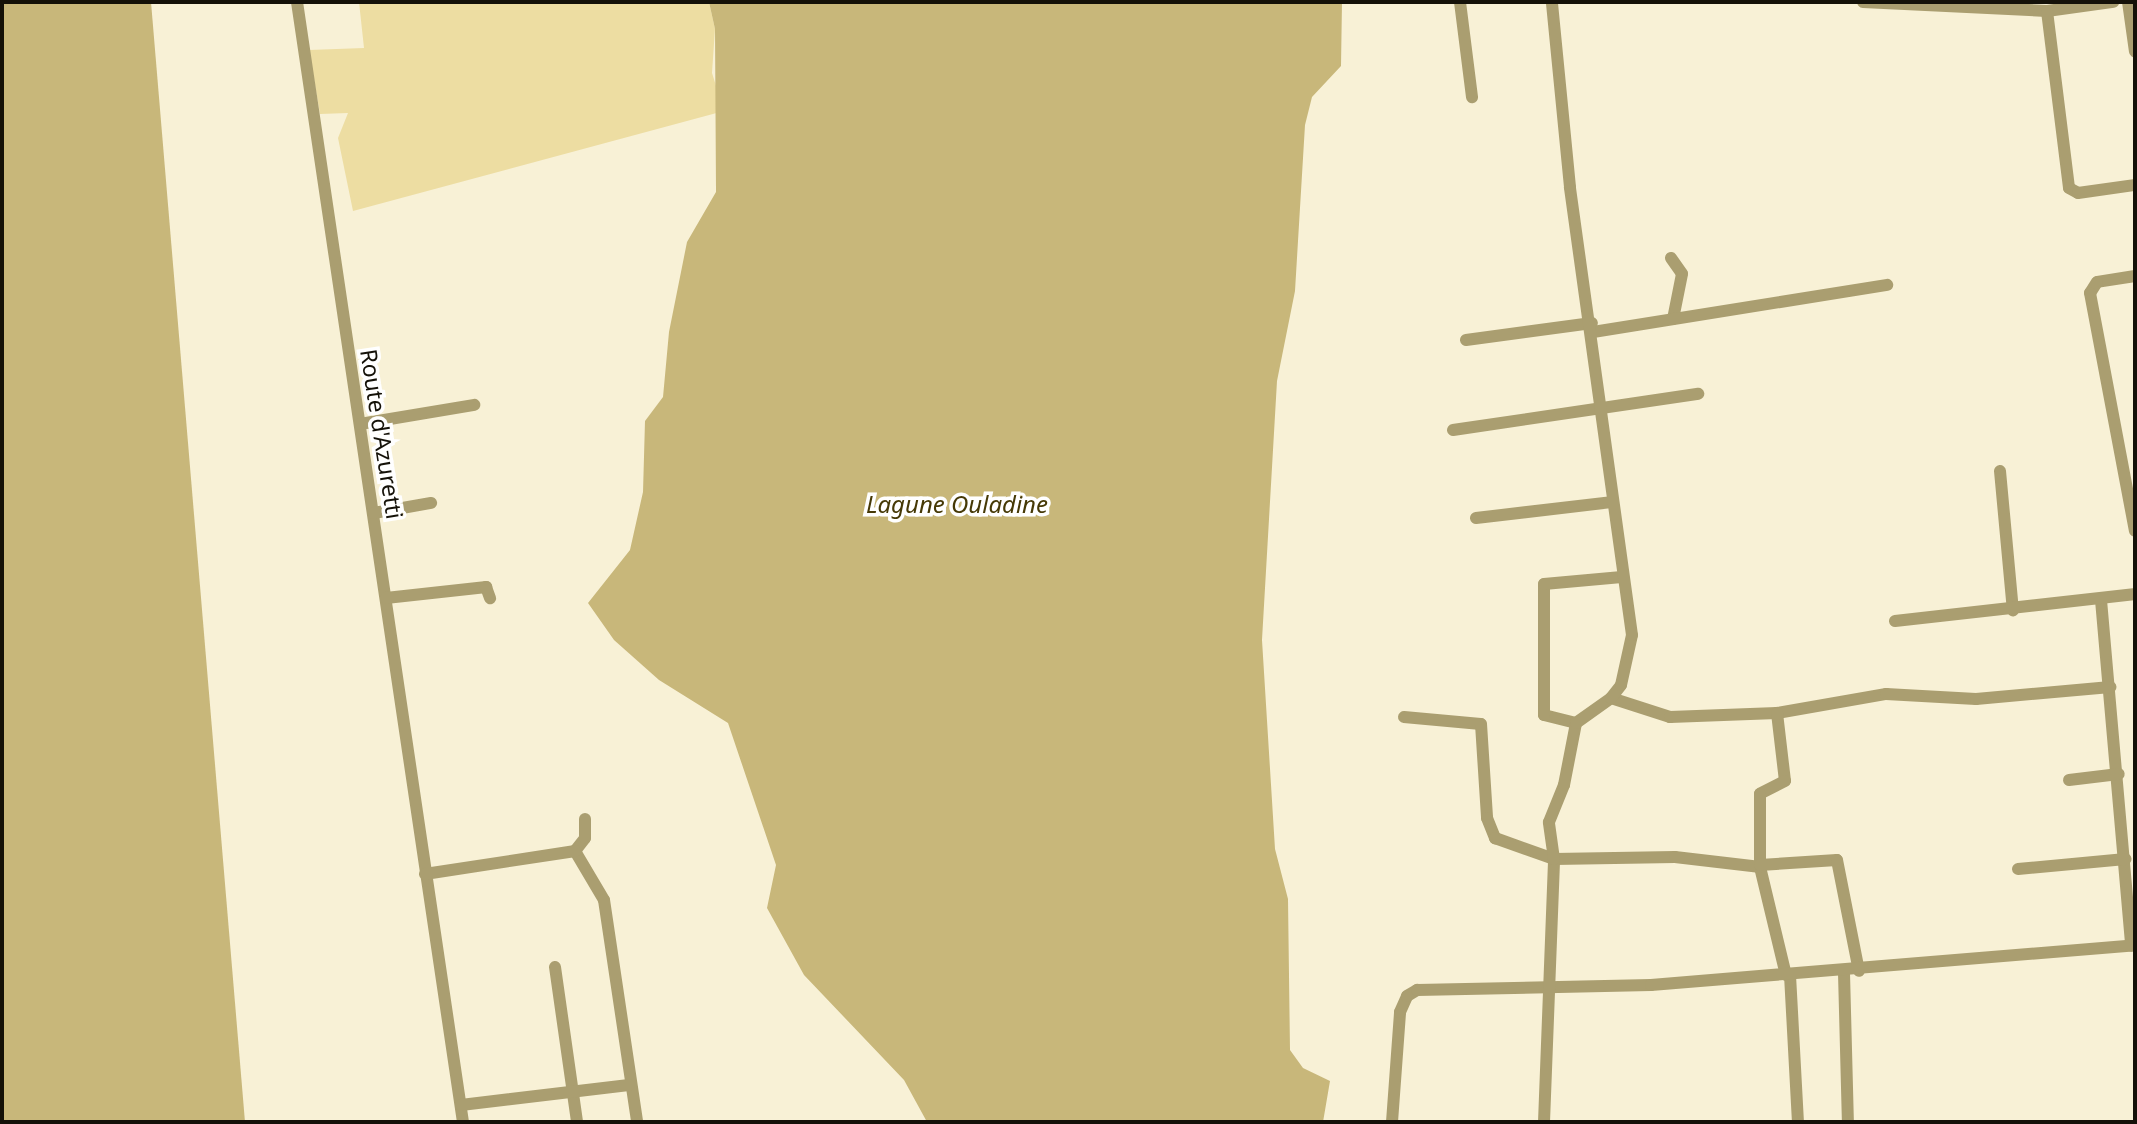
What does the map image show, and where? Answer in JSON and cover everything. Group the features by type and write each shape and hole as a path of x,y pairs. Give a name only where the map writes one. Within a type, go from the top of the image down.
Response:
{"street":[{"name":"Route d'Azuretti","path":"297,2 463,1122"},
{"path":"1460,2 1472,97"},
{"path":"1544,1122 1546,991 1554,859 1549,822 1564,785 1576,723 1611,698 1628,668 1632,642 1593,328 1570,187 1552,2"},
{"path":"1863,2 2047,11 2113,2"},
{"path":"2128,2 2135,52"},
{"path":"2047,11 2069,188 2078,194 2135,185"},
{"path":"1671,258 1682,274 1673,319"},
{"path":"2135,276 2097,282 2090,293 2135,531"},
{"path":"1466,340 1673,319 1887,285"},
{"path":"1454,430 1698,394"},
{"path":"360,424 474,405"},
{"path":"2000,471 2013,610"},
{"path":"1476,518 1613,502"},
{"path":"374,513 431,503"},
{"path":"1576,723 1544,715 1544,584 1622,577"},
{"path":"386,598 486,587 490,598"},
{"path":"1895,621 2013,610 2135,594"},
{"path":"1392,1122 1397,1039 1407,996 1442,988 1546,991 1844,973 2133,946 2101,600"},
{"path":"1611,698 1670,717 1777,712 1886,694 1976,699 2110,687"},
{"path":"1777,712 1785,781 1760,794 1760,866 1788,975 1797,1122"},
{"path":"1404,717 1481,724 1489,831 1554,859 1675,858 1760,866 1837,860 1859,971"},
{"path":"2069,780 2119,775"},
{"path":"425,874 575,851 585,838 585,819"},
{"path":"575,851 604,900 629,1085 637,1122"},
{"path":"2018,869 2126,859"},
{"path":"555,967 577,1122"},
{"path":"1844,973 1848,1122"},
{"path":"461,1105 629,1085"}],"shaded area":[{"path":"359,2 709,2 715,29 712,73 724,111 353,211 338,138 348,113 320,114 309,50 364,48"}],"water":[{"path":"2,2 151,2 245,1122 2,1122"},
{"name":"Lagune Ouladine","path":"709,2 1342,2 1341,66 1312,97 1305,125 1295,291 1277,381 1262,640 1275,849 1288,899 1290,1050 1303,1068 1330,1081 1323,1122 927,1122 904,1080 804,975 767,908 776,865 728,723 659,680 614,640 588,603 630,550 643,492 645,421 663,397 669,332 687,242 716,192 715,29"}]}
